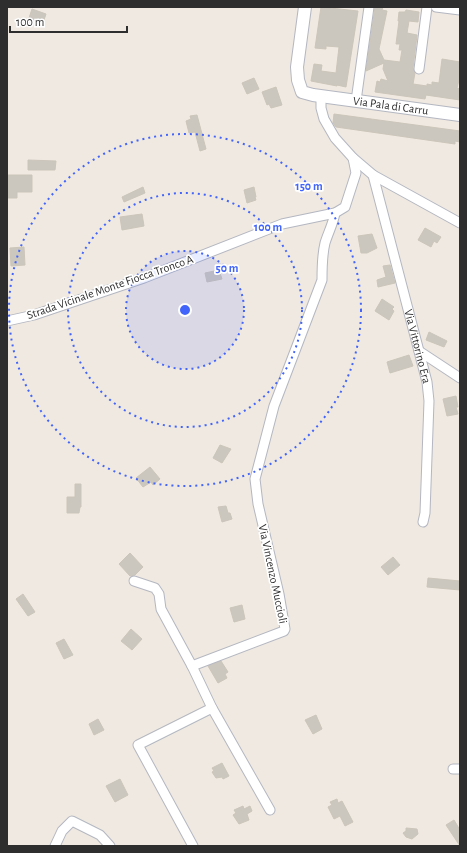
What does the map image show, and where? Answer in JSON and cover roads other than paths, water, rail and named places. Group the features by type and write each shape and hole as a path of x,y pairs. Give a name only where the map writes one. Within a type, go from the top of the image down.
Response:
{"street":[{"path":"305,7 297,67 298,80 302,92 321,96 320,108 324,119 335,138 353,158 373,175 460,223"},
{"path":"356,100 369,7"},
{"path":"419,69 427,7"},
{"path":"436,7 460,10"},
{"name":"Via Pala di Carru","path":"321,96 460,115"},
{"path":"335,213 344,207 356,173 353,158"},
{"name":"Via Vittorino Era","path":"373,175 427,382 429,401 423,522"},
{"name":"Strada Vicinale Monte Fiocca Tronco A","path":"7,321 34,316 144,278 282,224 335,213"},
{"name":"Via Vincenzo Muccioli","path":"192,666 284,631 285,629 281,602 258,504 255,479 274,406 322,280 325,244 335,213"},
{"path":"419,351 460,378"},
{"path":"134,581 155,588 159,594 161,609 192,666 212,708 270,810"},
{"path":"193,846 138,745 212,708"},
{"path":"54,846 62,831 72,821 100,835 110,846"}]}
